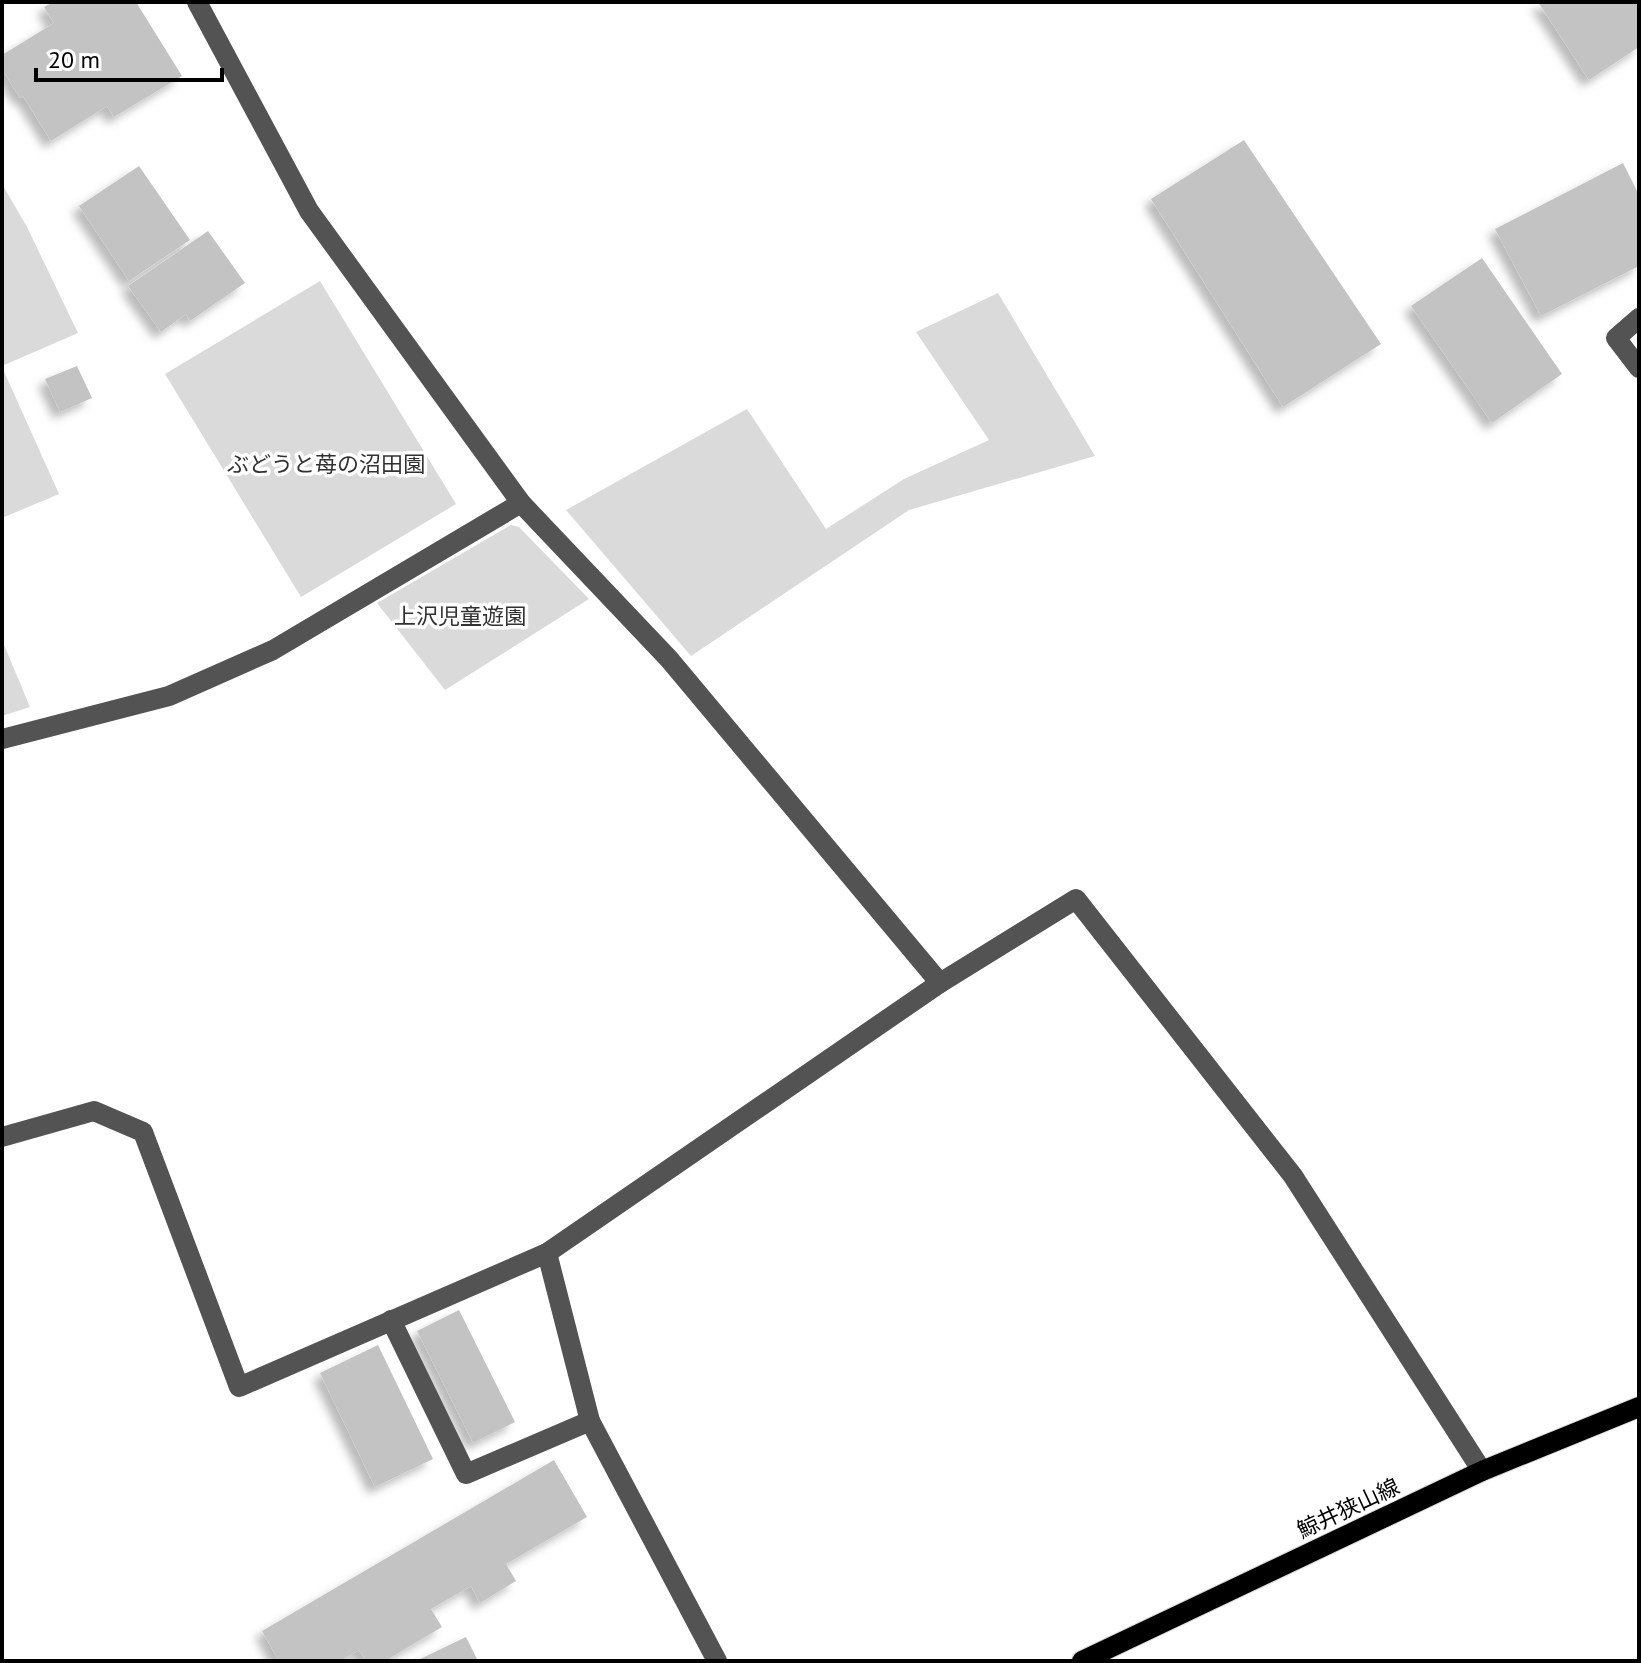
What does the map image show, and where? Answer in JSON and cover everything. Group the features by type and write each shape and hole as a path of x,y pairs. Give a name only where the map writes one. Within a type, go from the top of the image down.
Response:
{"main road":[{"name":"鯨井狭山線","path":"1082,1661 1482,1471 1639,1407"}],"street":[{"path":"197,2 309,211 521,503 669,659 940,983"},
{"path":"1639,318 1616,338 1639,368"},
{"path":"2,739 169,696 273,650 521,503"},
{"path":"2,1137 94,1111 143,1132 239,1387 547,1253 940,983 1076,899 1293,1176 1482,1471"},
{"path":"547,1253 590,1421 717,1661"},
{"path":"391,1320 466,1474 590,1421"}],"green space":[{"path":"2,184 27,227 78,333 2,366"},
{"name":"ぶどうと苺の沼田園","path":"320,281 456,504 301,597 165,374"},
{"path":"998,293 1095,456 909,510 691,656 566,510 747,409 826,529 904,479 989,440 916,332"},
{"path":"2,367 59,494 2,518"},
{"name":"上沢児童遊園","path":"511,525 519,527 589,599 445,690 377,603"},
{"path":"2,640 30,707 2,716"}],"building":[{"path":"53,2 136,2 182,76 114,117 107,106 51,141 2,69 2,55 54,23 44,7"},
{"path":"1538,2 1639,2 1639,47 1589,80"},
{"path":"1244,140 1381,344 1283,407 1151,199"},
{"path":"1623,163 1639,195 1639,266 1541,316 1495,229"},
{"path":"139,166 190,240 129,281 79,206"},
{"path":"208,231 245,283 190,321 186,314 161,332 128,286"},
{"path":"1482,258 1562,374 1492,423 1411,306"},
{"path":"77,366 92,398 60,412 45,379"},
{"path":"459,1310 515,1422 473,1443 417,1331"},
{"path":"378,1345 433,1459 375,1487 320,1373"},
{"path":"554,1460 587,1517 506,1564 516,1581 480,1603 471,1586 431,1609 442,1627 385,1661 366,1661 359,1650 340,1661 279,1661 262,1631"},
{"path":"466,1637 478,1661 416,1661"}]}
